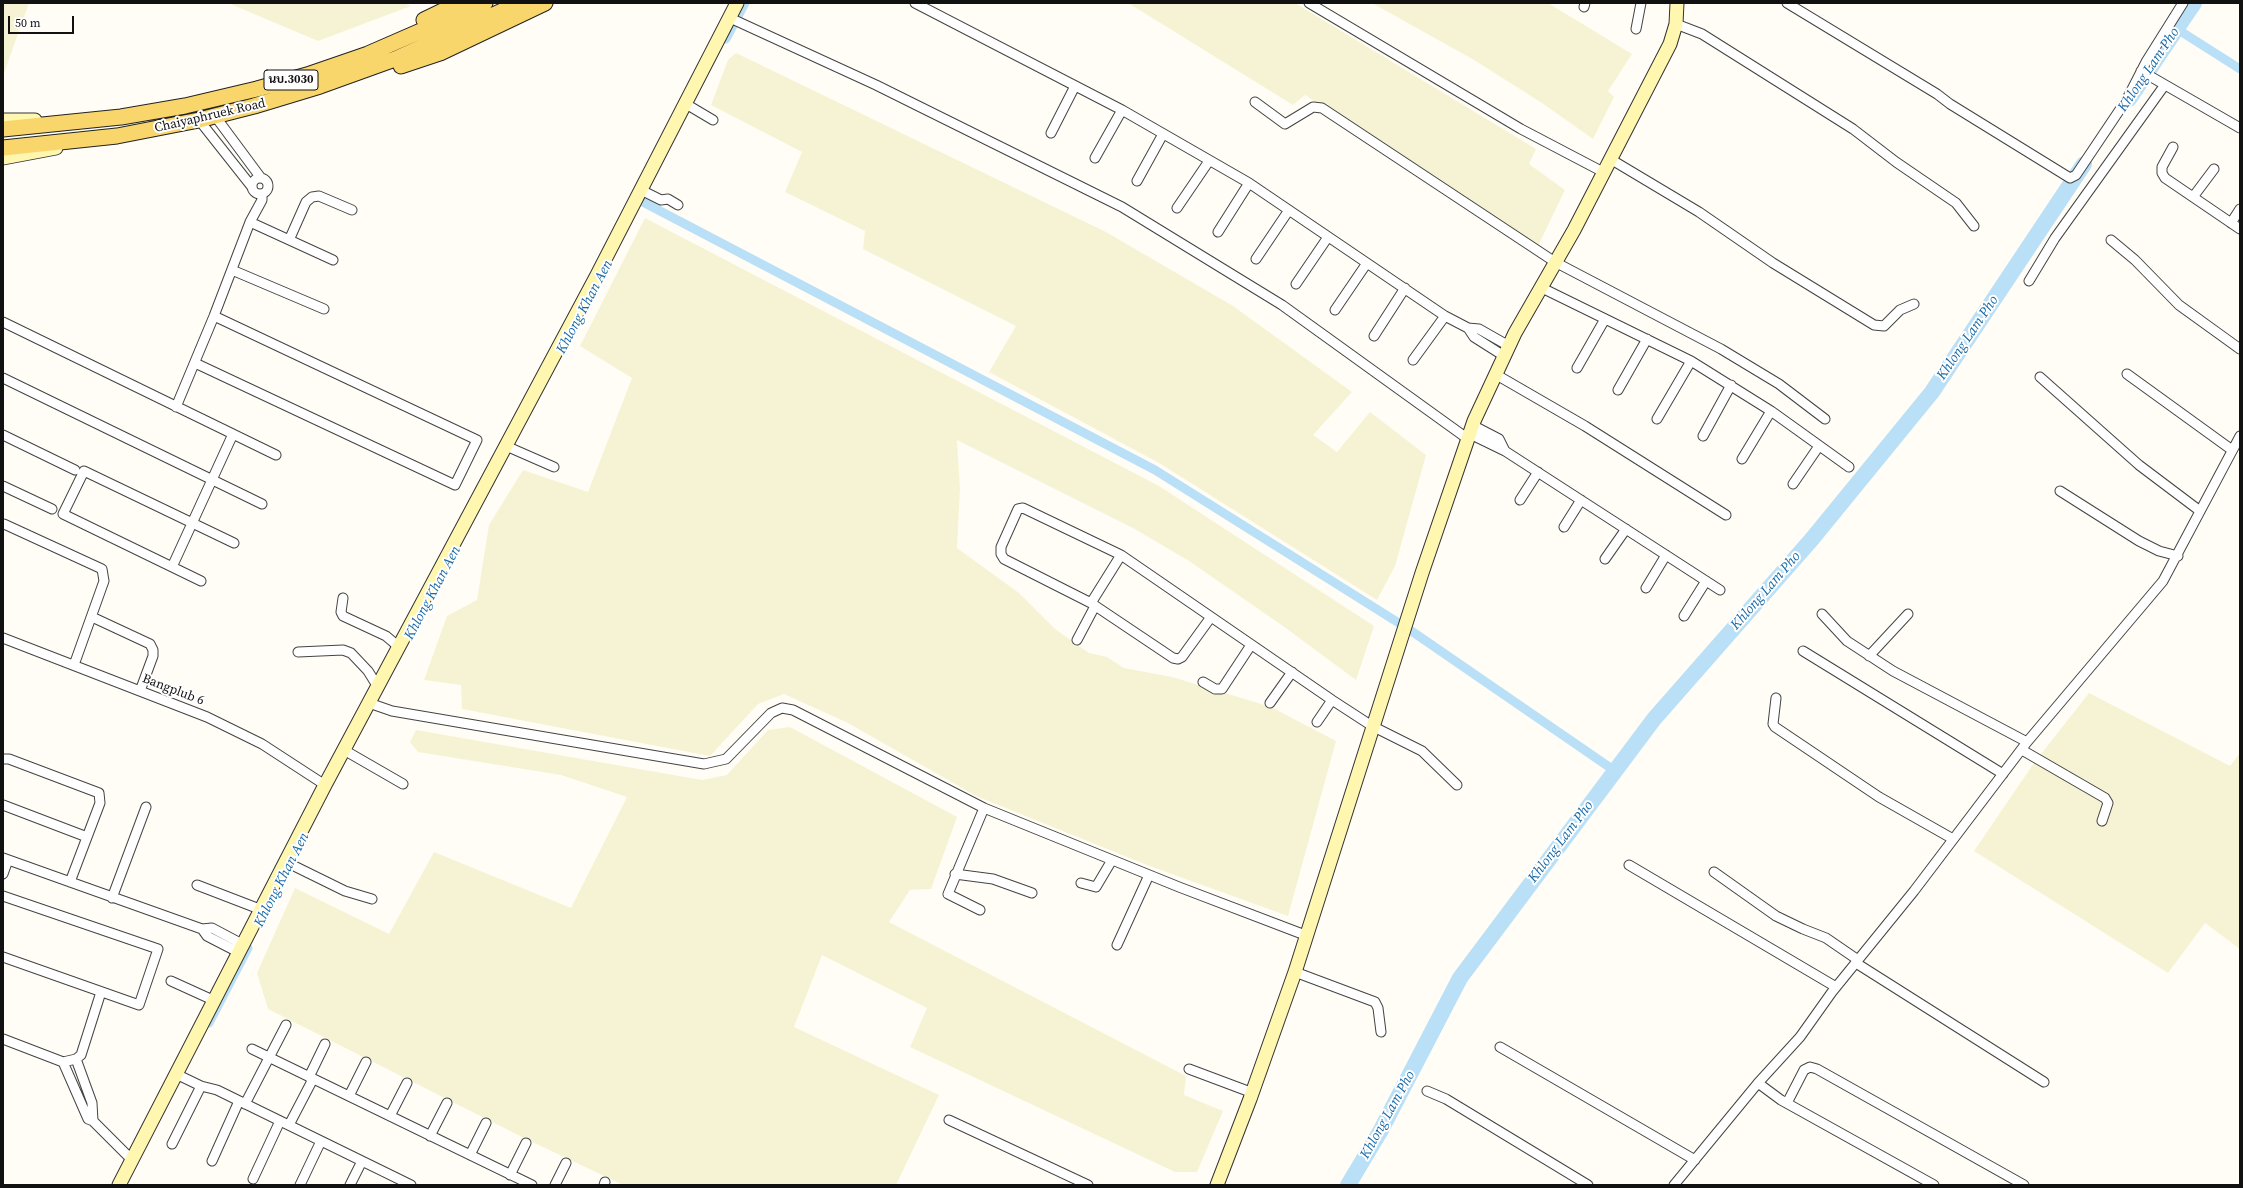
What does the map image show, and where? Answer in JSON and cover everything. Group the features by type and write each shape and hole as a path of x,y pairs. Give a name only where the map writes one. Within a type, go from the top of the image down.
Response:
{"main road":[{"path":"328,68 459,3"},
{"name":"Chaiyaphruek Road","path":"3,129 87,121 185,106 263,87 328,68 400,41 485,3"},
{"name":"Chaiyaphruek Road","path":"3,148 117,136 198,120 292,96 436,42 520,3"},
{"path":"335,81 386,70 440,53 545,3"}],"street":[{"path":"119,1185 179,1075 215,1001 288,862 325,785 346,751 399,647 508,447 643,191 731,18 737,3"},
{"path":"915,3 1122,110 1248,183 1406,288 1445,316 1468,328 1480,329 1507,351"},
{"path":"1309,3 1521,129 1604,173"},
{"path":"1636,29 1641,3"},
{"path":"1217,1185 1253,1093 1295,972 1305,934 1372,726 1470,433 1495,374 1540,287 1612,160 1670,44 1676,24 1677,3"},
{"path":"1787,3 1937,94 1950,104 2070,178 2076,175 2127,99 2183,3"},
{"path":"731,18 876,84 1122,207 1282,305 1470,433 1499,438 1505,451 1720,590"},
{"path":"1676,24 1702,34 1853,129 1896,162 1956,203 1974,226"},
{"path":"2142,72 2162,85 2240,128"},
{"path":"2029,281 2055,238 2162,85"},
{"path":"1052,133 1075,86"},
{"path":"1255,102 1285,124 1313,107 1322,108 1555,262 1721,349 1779,384 1825,419"},
{"path":"687,105 709,118"},
{"path":"1095,158 1122,110"},
{"path":"198,120 256,193 262,194 266,192 268,184 266,180 261,178 214,116"},
{"path":"3,120 87,121"},
{"path":"1137,181 1164,134"},
{"path":"3,158 117,136"},
{"path":"2173,147 2162,167 2162,173 2165,178 2240,229"},
{"path":"1612,160 1699,212 1774,263 1874,326 1884,326 1900,310 1914,304"},
{"path":"1177,208 1209,161"},
{"path":"2194,197 2214,169"},
{"path":"252,187 254,182 261,178"},
{"path":"1218,232 1248,183"},
{"path":"643,191 661,200 668,199 678,205"},
{"path":"176,407 214,316 250,222 262,200 262,194"},
{"path":"290,238 306,202 312,197 319,196 352,210"},
{"path":"2232,223 2240,209"},
{"path":"1256,259 1289,210"},
{"path":"250,222 290,238 333,260"},
{"path":"1296,284 1328,237"},
{"path":"2110,240 2135,260 2179,305 2240,349"},
{"path":"1335,310 1367,262"},
{"path":"232,270 324,309"},
{"path":"1540,287 1691,361 1771,411 1850,468"},
{"path":"1374,336 1406,288"},
{"path":"195,363 455,485 477,440 214,316"},
{"path":"1413,360 1445,316"},
{"path":"1577,368 1605,319"},
{"path":"3,322 276,455"},
{"path":"1618,390 1647,339"},
{"path":"1657,419 1691,361"},
{"path":"1495,374 1585,426 1726,516"},
{"path":"2127,374 2236,447"},
{"path":"2040,377 2139,465 2200,511"},
{"path":"3,378 212,478 262,504"},
{"path":"1703,436 1731,385"},
{"path":"1742,459 1771,411"},
{"path":"172,567 233,434"},
{"path":"3,435 75,470"},
{"path":"1678,1184 1695,1160 1758,1083 1800,1037 1836,987 1953,839 2024,746 2163,581 2178,556 2200,511 2236,447 2240,436"},
{"path":"1793,484 1819,446"},
{"path":"508,447 554,468"},
{"path":"201,581 63,514 84,471 234,544"},
{"path":"1520,500 1538,472"},
{"path":"3,486 52,509"},
{"path":"2060,491 2139,541 2159,551 2178,556"},
{"path":"1564,527 1581,500"},
{"path":"1211,617 1178,659 1173,658 1093,605 1004,559 1001,554 1001,547 1018,509 1028,510 1121,555 1332,700 1372,726 1422,751 1457,785"},
{"path":"4,524 102,569 104,581 74,665"},
{"path":"1605,559 1626,529"},
{"path":"1077,640 1093,605 1121,555"},
{"path":"1646,588 1666,555"},
{"path":"1684,616 1706,581"},
{"path":"343,598 341,612 343,616 386,636 399,647"},
{"path":"1822,614 1847,641 1869,656 2024,746 2105,798 2108,803 2102,821"},
{"path":"1869,656 1908,614"},
{"path":"92,617 150,644 153,650 153,656 140,691"},
{"name":"Bangplub 6","path":"3,638 207,717 262,744 325,785"},
{"path":"1203,682 1215,689 1222,689 1251,645"},
{"path":"298,652 343,650 351,653 368,671 378,687"},
{"path":"1803,651 2003,774"},
{"path":"1270,703 1292,672"},
{"path":"1776,698 1773,724 1775,727 1879,797 1953,839"},
{"path":"1317,722 1332,700"},
{"path":"371,704 392,711 704,764 726,759 771,713 782,708 793,710 984,808 1149,875 1305,934"},
{"path":"346,751 371,767 403,784"},
{"path":"3,759 9,759 99,793 100,803 70,882"},
{"path":"3,805 88,837"},
{"path":"112,898 146,807"},
{"path":"980,910 948,894 984,808"},
{"path":"3,874 6,859 202,929 212,928 242,949"},
{"path":"1081,883 1096,887 1112,860"},
{"path":"288,862 345,891 372,899"},
{"path":"1629,865 1836,987"},
{"path":"1714,872 1776,916 1826,938 1857,962 2044,1082"},
{"path":"956,874 993,879 1032,893"},
{"path":"1117,945 1149,875"},
{"path":"197,885 262,910"},
{"path":"3,896 158,949 139,1005 3,957"},
{"path":"1295,972 1375,1002 1378,1008 1381,1032"},
{"path":"171,981 215,1001"},
{"path":"3,1039 63,1062 76,1059 81,1055 101,992"},
{"path":"212,1161 242,1102 286,1025"},
{"path":"289,1125 325,1044"},
{"path":"1500,1047 1695,1160"},
{"path":"252,1049 532,1185"},
{"path":"76,1059 92,1103 93,1121"},
{"path":"63,1062 84,1113 88,1119 93,1121 132,1159"},
{"path":"349,1096 366,1062"},
{"path":"1787,1103 1804,1070 1810,1067 1817,1069 2024,1185"},
{"path":"1189,1069 1253,1093"},
{"path":"179,1075 198,1085 217,1090 242,1102 362,1161 404,1184"},
{"path":"390,1116 407,1083"},
{"path":"1758,1083 1787,1103 1934,1185"},
{"path":"172,1144 198,1085"},
{"path":"1427,1091 1446,1099 1588,1185"},
{"path":"430,1136 446,1103"},
{"path":"949,1120 1088,1185"},
{"path":"253,1179 280,1121"},
{"path":"470,1155 486,1123"},
{"path":"300,1185 322,1141"},
{"path":"510,1175 526,1143"},
{"path":"350,1185 362,1161"},
{"path":"555,1185 566,1163"}],"shaded area":[{"path":"3,3 29,3 3,76"},
{"path":"228,3 404,3 411,6 318,41"},
{"path":"1128,3 1295,3 1536,149 1529,164 1565,190 1537,248 1305,95 1293,105"},
{"path":"1372,3 1548,3 1632,54 1608,91 1614,97 1593,139 1542,103 1474,60"},
{"path":"736,53 1106,232 1233,306 1352,392 1313,435 1337,452 1370,412 1426,455 1395,566 1377,600 1159,463 989,372 1016,326 863,249 865,231 785,192 802,152 711,105 728,60"},
{"path":"645,218 1159,486 1374,626 1356,680 1283,626 1189,561 1133,528 957,440 960,489 957,548 1019,593 1055,629 1089,653 1107,657 1124,668 1172,677 1271,707 1336,741 1288,916 1147,865 976,796 848,723 784,694 758,704 710,756 462,709 461,685 424,680 447,616 477,600 489,525 523,470 588,492 632,378 580,346"},
{"path":"2089,693 2230,766 2240,753 2240,949 2205,923 2168,973 1974,851 2034,763"},
{"path":"790,727 957,817 931,889 910,890 889,922 1186,1076 1184,1095 1223,1111 1197,1172 1175,1172 910,1047 927,1008 822,955 794,1027 939,1095 896,1185 623,1185 524,1138 268,1009 257,973 295,888 389,934 434,852 571,908 627,797 561,775 418,752 410,742 416,730 702,780 727,775 768,730"}],"waterway":[{"name":"Khlong Khan Aen","path":"726,39 745,3"},
{"name":"Khlong Lam Pho","path":"2129,99 2194,3"},
{"path":"2177,29 2240,69"},
{"name":"Khlong Lam Pho","path":"1348,1185 1381,1130 1460,978 1654,719 1812,539 1932,392 2084,164"},
{"path":"641,201 1155,470 1410,630 1615,771"},
{"name":"Khlong Khan Aen","path":"209,1023 248,948"}]}
